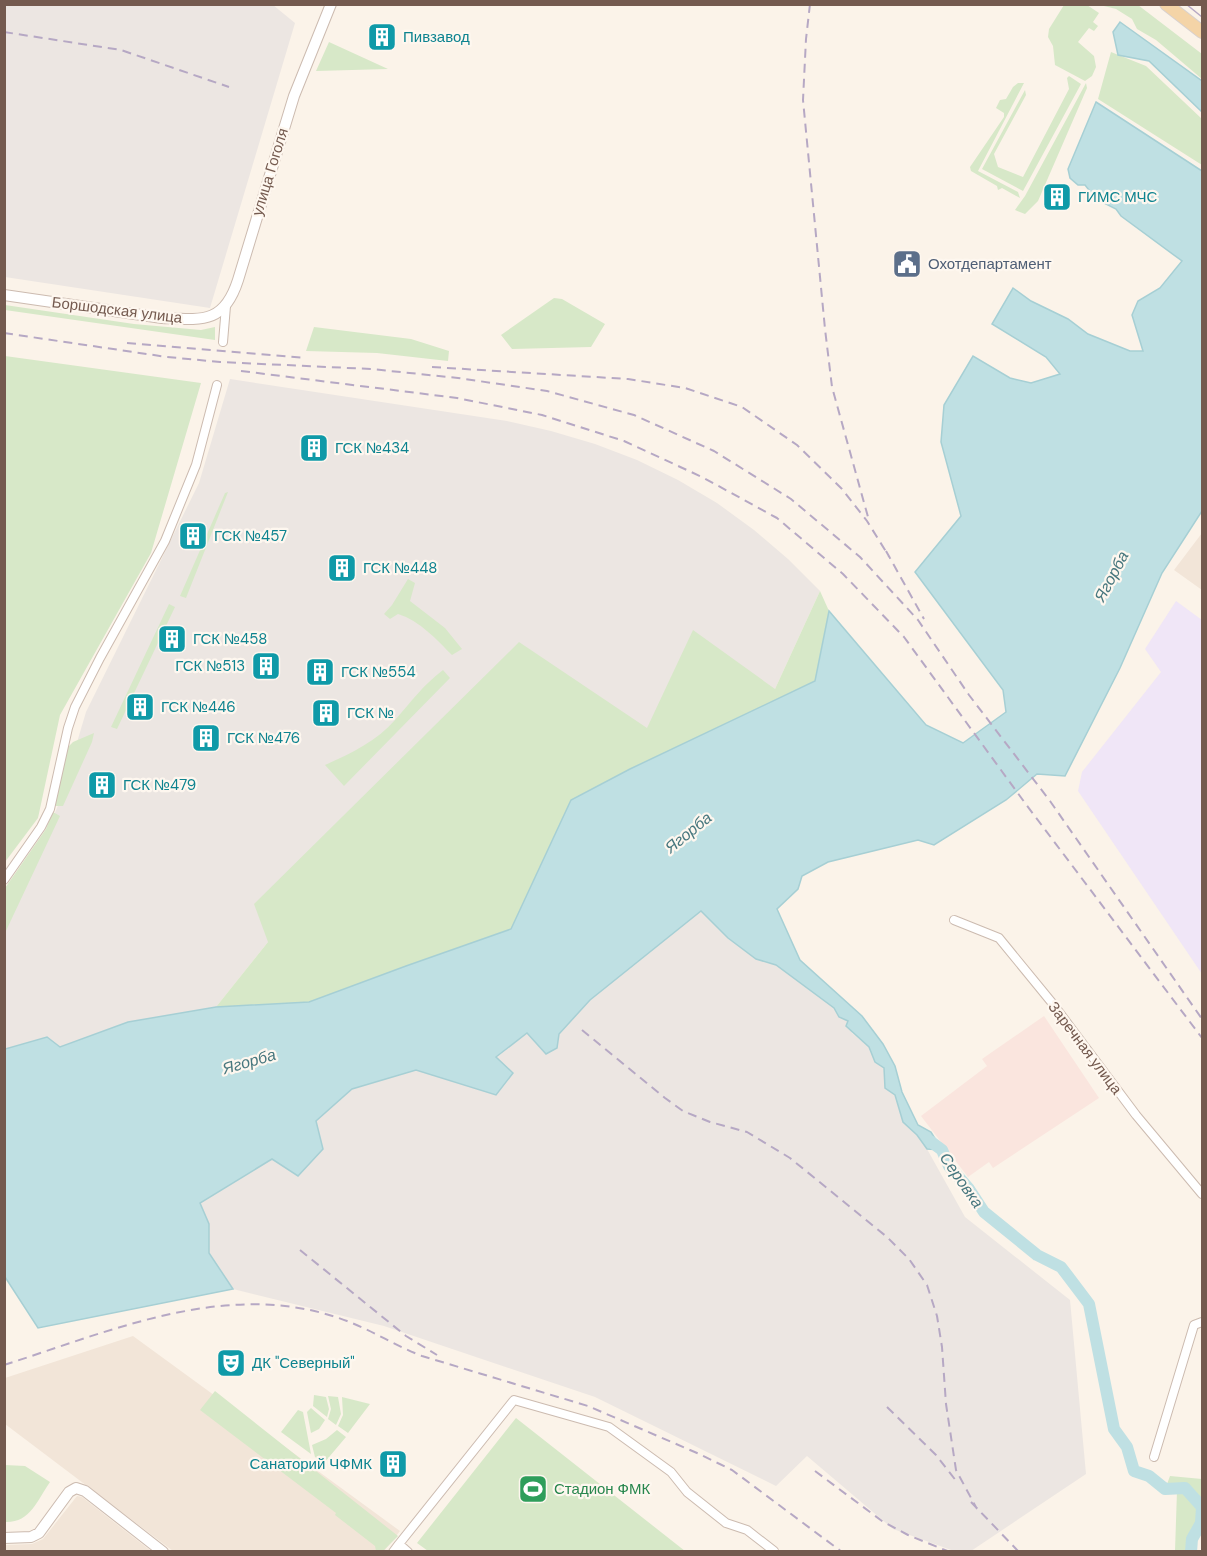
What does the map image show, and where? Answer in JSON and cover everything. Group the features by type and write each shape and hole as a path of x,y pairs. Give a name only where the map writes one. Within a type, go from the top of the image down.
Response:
{"main road":[{"path":"1166,4 1203,32"}],"street":[{"name":"улица Гоголя","path":"223,342 226,306 238,280 294,96 331,4"},
{"name":"Боршодская улица","path":"4,295 188,320 207,318 226,306"},
{"path":"4,880 41,827 50,809 75,707 165,542 196,465 217,385"},
{"name":"Заречная улица","path":"954,920 999,938 1053,1004 1136,1115 1203,1194"},
{"path":"1154,1457 1194,1325 1203,1322"},
{"path":"408,1551 396,1548 514,1400 609,1427 671,1472 687,1492 726,1523 747,1530 774,1551"},
{"path":"4,1538 24,1538 39,1533 69,1492 75,1488 85,1491 163,1551"}],"shaded area":[{"path":"4,5 273,5 295,23 210,308 5,277"},
{"path":"230,379 507,421 595,444 637,460 717,503 788,559 820,591 775,689 648,728 268,942 216,1007 128,1022 60,1047 47,1037 5,1049 5,894 47,832 59,803 86,712 199,483"},
{"path":"1202,533 1202,590 1174,570"},
{"path":"1176,601 1202,620 1202,974 1078,791 1082,772 1161,672 1145,649"},
{"path":"701,911 729,938 756,959 776,965 834,1008 839,1017 848,1021 852,1033 869,1047 875,1061 885,1068 885,1088 895,1094 903,1122 917,1135 927,1149 965,1217 1070,1300 1086,1474 971,1551 954,1551 893,1529 807,1456 776,1486 595,1397 384,1326 233,1289 209,1253 209,1224 199,1203 272,1159 352,1089 416,1070 496,1095 496,1058 527,1033 546,1054 559,1034 590,1000"},
{"path":"1044,1016 1099,1098 993,1168 989,1162 968,1177 921,1116 987,1066 982,1059"},
{"path":"133,1336 400,1531 384,1551 173,1551 5,1424 5,1378"},
{"path":"77,1496 82,1497 151,1551 5,1551 5,1545 32,1544 43,1539"}],"green space":[{"path":"1064,5 1087,5 1099,13 1093,22 1098,26 1094,31 1089,28 1078,42 1094,56 1096,67 1092,76 1085,81 1055,65 1053,46 1048,37 1049,29"},
{"path":"1100,5 1138,5 1202,54 1202,79 1156,40 1137,29 1132,19 1116,9"},
{"path":"329,42 388,69 316,71"},
{"path":"1111,52 1146,66 1202,119 1202,165 1098,99"},
{"path":"1069,76 1081,84 1023,191 982,169 1025,90 1026,95 994,154 998,167 1023,177 1069,89 1067,78"},
{"path":"1018,83 1024,83 978,171 1018,192 1020,198 1002,188 998,190 997,186 971,171 970,167 1004,117 1004,113 996,108 1000,100 1006,99"},
{"path":"1086,83 1087,88 1038,201 1025,214 1015,210 1025,196"},
{"path":"554,298 562,299 605,324 591,347 512,349 501,335"},
{"path":"5,305 134,324 201,330 215,327 215,340 5,310"},
{"path":"314,327 411,339 449,351 448,361 377,353 306,351"},
{"path":"5,356 201,383 151,553 60,715 38,818 5,862"},
{"path":"228,492 186,598 180,596 225,493"},
{"path":"408,579 415,583 410,601 445,628 462,649 452,655 413,621 398,614 390,619 384,614"},
{"path":"820,591 829,611 815,681 630,769 571,800 511,929 309,1002 216,1007 268,942 254,904 519,642 647,728 693,630 775,689"},
{"path":"169,604 175,607 117,729 111,727"},
{"path":"443,670 450,678 344,786 325,765 372,741 388,728 423,688"},
{"path":"94,733 63,806 55,806 68,747 73,742"},
{"path":"53,812 60,816 5,933 5,888 46,829"},
{"path":"215,1391 398,1536 383,1551 376,1551 375,1546 335,1515 336,1513 200,1410"},
{"path":"314,1395 326,1397 329,1409 327,1417 313,1406"},
{"path":"328,1396 338,1397 341,1414 336,1425 328,1419 331,1409"},
{"path":"342,1397 370,1404 348,1433 338,1426 343,1415"},
{"path":"311,1408 325,1420 319,1429 311,1433 307,1412"},
{"path":"298,1410 303,1412 311,1454 281,1432"},
{"name":"Стадион ФМК","path":"516,1418 685,1551 428,1551 417,1543"},
{"path":"337,1430 346,1437 324,1463 315,1457 312,1445 326,1439"},
{"path":"5,1465 25,1466 50,1482 27,1515 21,1519 5,1522"},
{"path":"1170,1476 1202,1479 1202,1502 1187,1485 1166,1487"},
{"path":"1177,1491 1184,1491 1199,1509 1198,1523 1189,1538 1188,1551 1175,1551"}],"water":[{"path":"1120,22 1202,81 1202,112 1149,61 1118,55 1113,32"},
{"name":"Ягорба","path":"1096,102 1202,171 1202,511 1162,573 1120,668 1065,776 1037,774 1006,800 934,845 918,840 828,862 802,876 798,889 777,909 800,960 862,1016 883,1044 895,1066 902,1092 918,1125 931,1132 942,1150 927,1149 917,1135 903,1122 895,1095 885,1088 884,1068 875,1062 869,1047 846,1026 848,1021 839,1017 834,1008 776,965 756,959 728,938 701,911 590,1000 559,1034 557,1048 546,1054 527,1033 496,1057 513,1073 496,1095 416,1070 352,1089 316,1121 323,1149 298,1176 272,1159 200,1203 209,1224 209,1253 233,1289 38,1328 5,1277 5,1049 47,1037 60,1047 128,1022 216,1007 309,1002 511,929 571,800 630,769 815,681 829,611 926,725 963,743 1006,712 1003,690 915,572 961,516 941,442 944,405 973,356 1010,378 1031,383 1060,374 1046,357 992,324 1013,288 1031,301 1068,319 1088,334 1130,351 1143,351 1132,315 1138,301 1160,288 1182,261 1121,216 1116,209 1096,199 1085,185 1078,185 1070,178 1068,169"}],"waterway":[{"name":"Серовка","path":"930,1141 942,1150 949,1166 969,1189 984,1212 1037,1255 1061,1267 1089,1304 1114,1429 1127,1447 1134,1471 1149,1476 1165,1489 1185,1488 1202,1507 1201,1523 1192,1539 1191,1552"}],"tram line":[{"path":"1186,4 1202,17"}],"railway":[{"path":"810,4 803,100 825,329 832,387 868,517"},
{"path":"4,32 121,50 229,87"},
{"path":"4,333 167,357 220,362 371,369 458,378 547,391 634,415 714,451 791,499 860,557 918,620 969,695 1050,801 1202,1019"},
{"path":"127,343 306,358"},
{"path":"432,367 628,379 685,388 742,407 797,445 842,489 867,521 890,558"},
{"path":"241,371 457,398 542,415 624,441 702,477 777,518 843,574 904,637 1025,803 1202,1038"},
{"path":"886,551 924,619"},
{"path":"582,1030 683,1111 710,1122 747,1132 790,1158 887,1237 909,1259 927,1285 937,1316 942,1347 946,1404 956,1470 977,1509"},
{"path":"300,1250 406,1336 437,1355"},
{"path":"4,1365 88,1337 174,1313 217,1306 260,1304 304,1309 347,1321 422,1356 588,1406 697,1453 732,1470 842,1552"},
{"path":"887,1407 936,1455 957,1482"},
{"path":"815,1471 882,1521 908,1535 950,1552"},
{"path":"971,1502 1019,1552"}],"place":[{"name":"Пивзавод","path":"382,37"},
{"name":"ГИМС МЧС","path":"1057,197"},
{"name":"Охотдепартамент","path":"907,264"},
{"name":"ГСК №434","path":"314,448"},
{"name":"ГСК №457","path":"193,536"},
{"name":"ГСК №448","path":"342,568"},
{"name":"ГСК №458","path":"172,639"},
{"name":"ГСК №513","path":"266,666"},
{"name":"ГСК №554","path":"320,672"},
{"name":"ГСК №446","path":"140,707"},
{"name":"ГСК №","path":"326,713"},
{"name":"ГСК №476","path":"206,738"},
{"name":"ГСК №479","path":"102,785"},
{"name":"ДК \"Северный\"","path":"231,1363"},
{"name":"Санаторий ЧФМК","path":"393,1464"},
{"name":"Стадион ФМК","path":"533,1489"}]}
